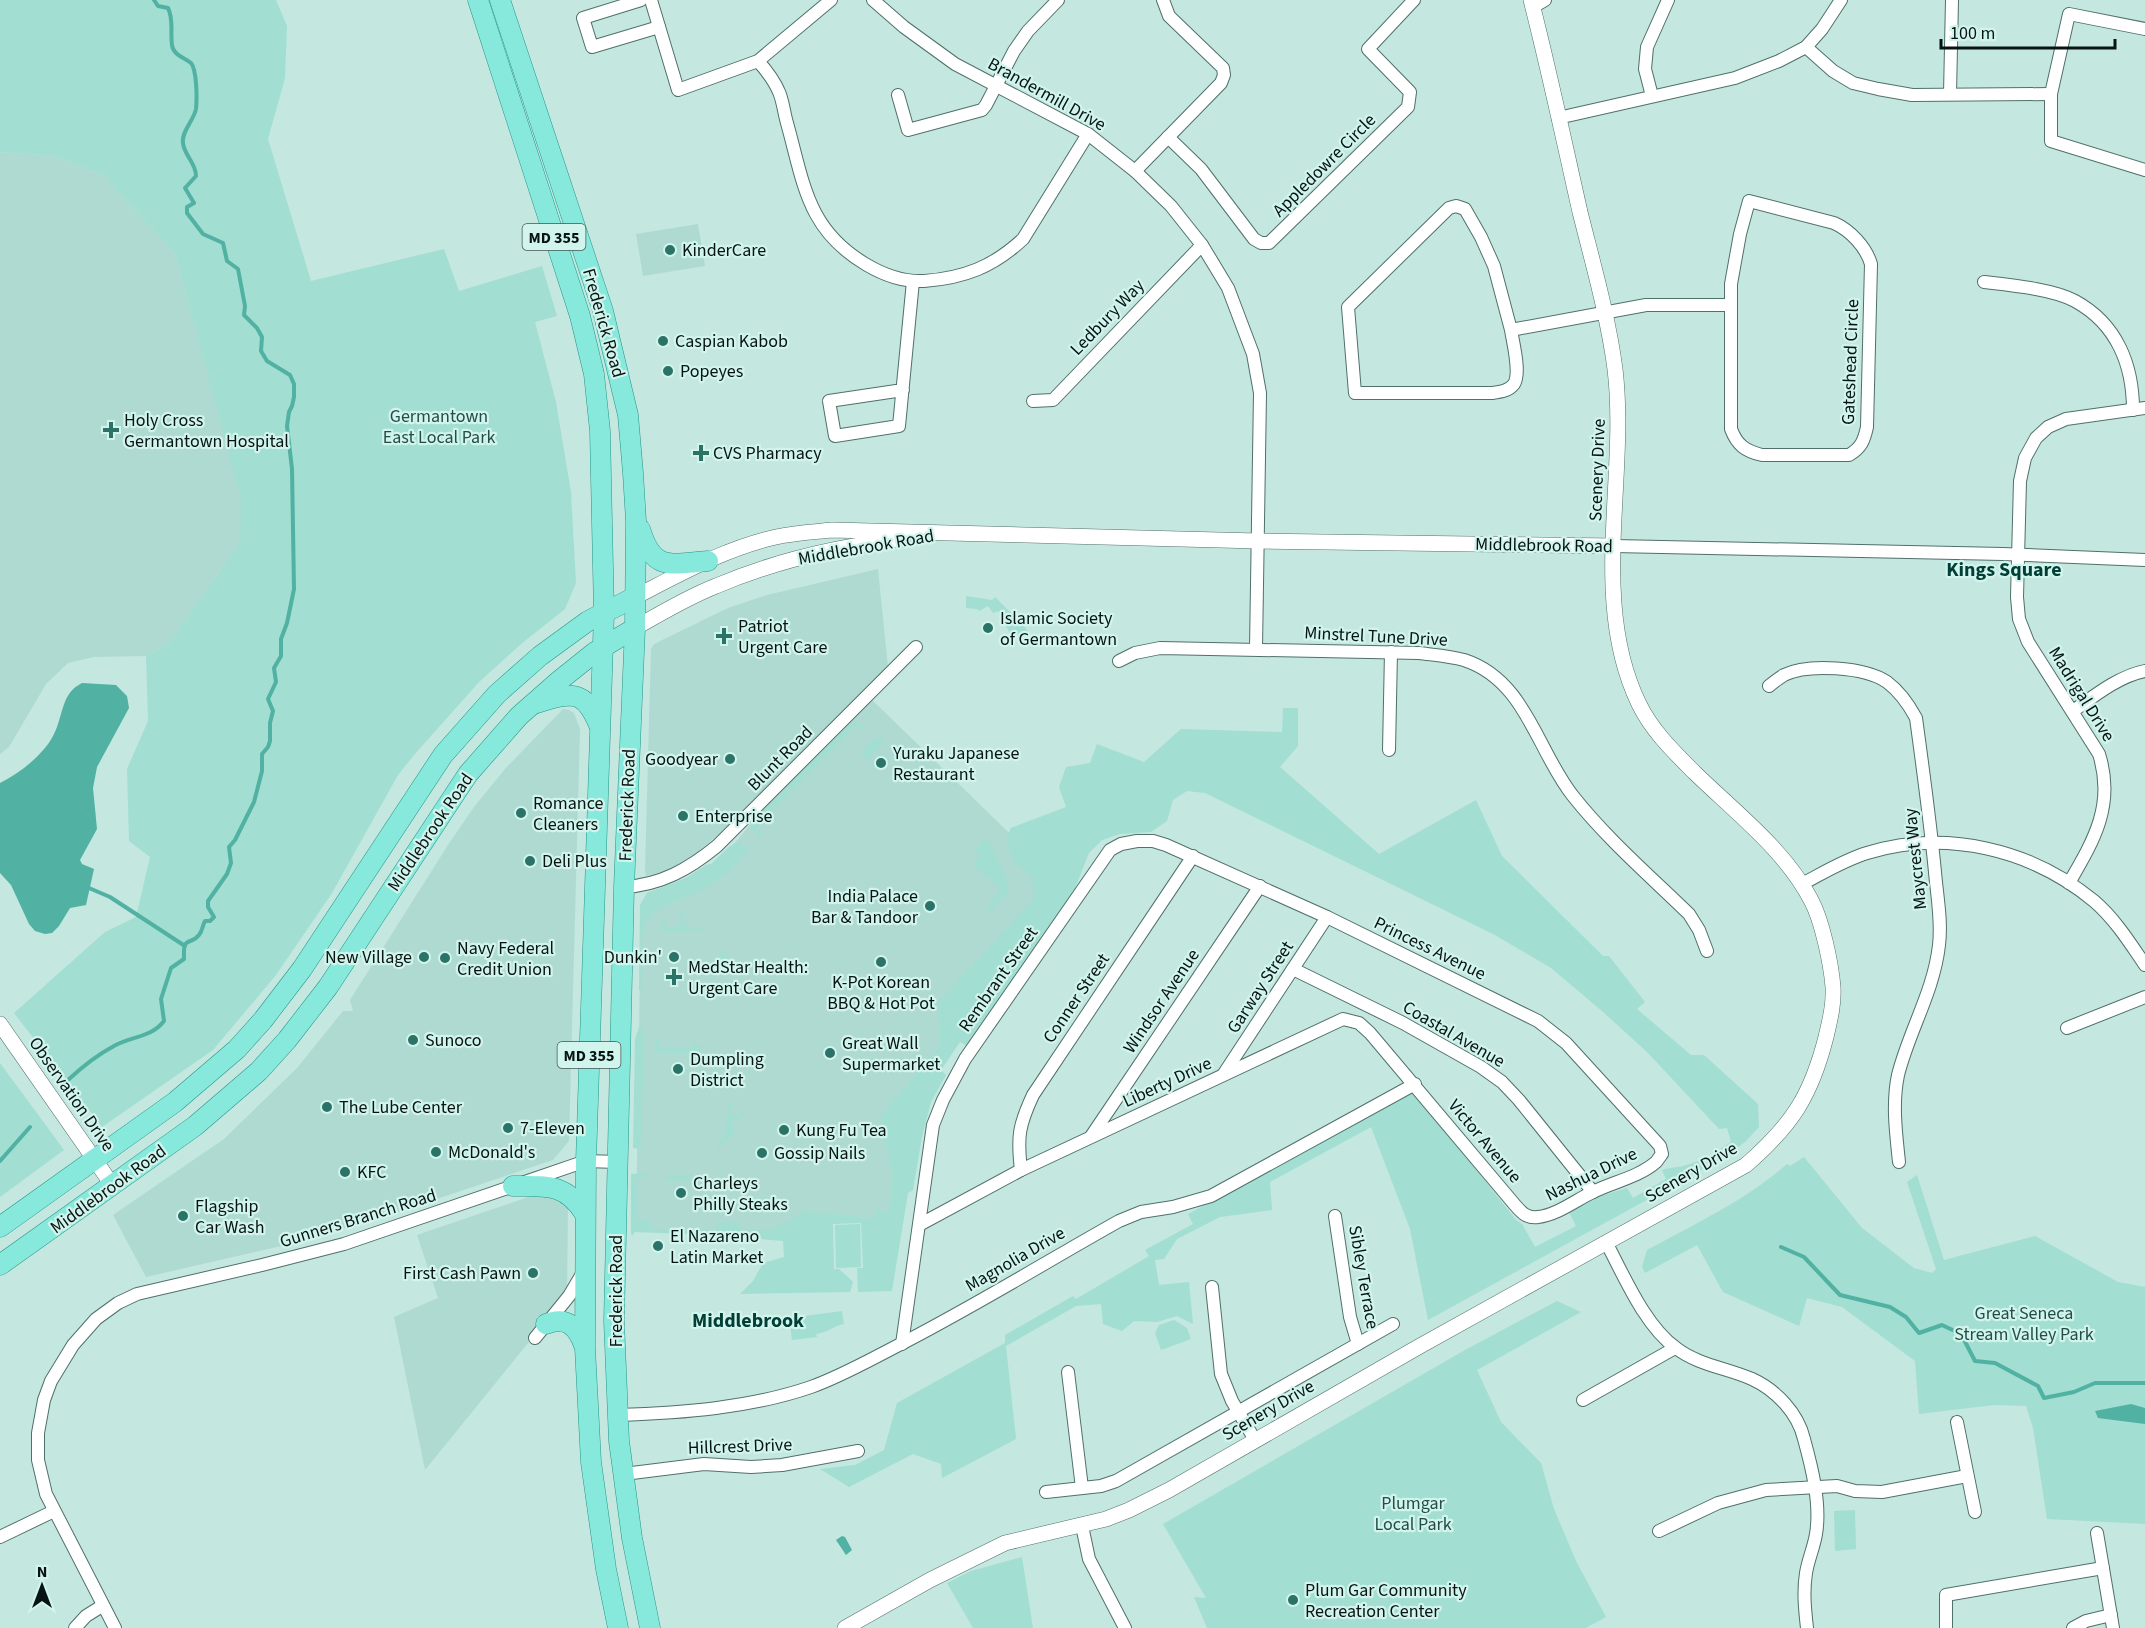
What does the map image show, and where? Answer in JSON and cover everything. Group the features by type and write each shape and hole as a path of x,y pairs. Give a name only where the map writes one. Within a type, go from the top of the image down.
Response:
{"main road":[{"name":"Frederick Road","path":"478,0 580,316 594,374 600,431 604,613 586,1161 585,1348 591,1462 606,1569 618,1628"},
{"name":"Frederick Road","path":"500,0 606,323 628,415 635,513 635,628 624,887 614,1321 618,1415 624,1474 632,1538 650,1628"},
{"path":"635,513 648,551 657,559 672,564 708,561"},
{"name":"Middlebrook Road","path":"0,1227 175,1102 237,1049 263,1020 302,969 443,755 497,694 540,656 572,632 635,597"},
{"name":"Middlebrook Road","path":"0,1266 195,1126 259,1071 287,1040 328,987 468,774 532,704 603,647 635,628"},
{"path":"532,704 559,696 577,697 588,703 600,726"},
{"path":"513,1186 560,1189 573,1198 585,1214"},
{"path":"540,1331 559,1320 571,1324 580,1335 585,1348"}],"street":[{"path":"641,0 583,18 592,47 659,27"},
{"path":"651,0 678,90 758,61 831,0"},
{"name":"Brandermill Drive","path":"873,0 904,27 955,64 1088,134 1136,171 1171,206 1202,245 1228,288 1253,354 1260,393 1256,649"},
{"path":"898,95 908,130 982,110 1014,51 1028,31 1058,0"},
{"path":"1136,171 1221,82 1224,75 1223,68 1169,16 1163,0"},
{"name":"Appledowre Circle","path":"1168,137 1201,169 1254,239 1261,243 1269,243 1408,107 1410,92 1368,49 1414,0"},
{"path":"1652,96 1645,69 1647,47 1668,0"},
{"path":"1558,118 1735,78 1779,61 1806,47 1822,29 1841,0"},
{"path":"1950,94 1952,0"},
{"name":"Scenery Drive","path":"845,1628 930,1580 1005,1543 1082,1526 1129,1510 1746,1164 1772,1142 1794,1115 1817,1071 1833,1011 1833,987 1826,945 1813,903 1802,884 1774,850 1667,745 1641,708 1626,676 1614,614 1619,417 1614,366 1604,312 1558,118 1536,2"},
{"path":"2145,29 2069,14 2051,94 2051,141 2145,170"},
{"path":"1806,47 1833,71 1853,82 1878,89 1912,95 2051,94"},
{"path":"758,61 779,92 807,195 814,213 827,234 849,255 876,271 913,281 938,280 960,275 996,262 1008,253 1023,239 1088,134"},
{"name":"Gateshead Circle","path":"1749,201 1834,223 1847,229 1869,256 1871,264 1867,427 1864,441 1858,450 1849,455 1762,455 1749,452 1735,440 1731,429 1729,305 1735,258 1749,201"},
{"path":"1456,206 1465,209 1481,237 1494,266 1511,330 1517,374 1514,384 1505,391 1492,393 1355,393 1348,307 1449,208 1456,206"},
{"name":"Ledbury Way","path":"1033,401 1053,400 1202,245"},
{"path":"903,390 830,401 835,436 899,426 903,390 913,281"},
{"path":"1984,282 2027,287 2074,300 2100,318 2115,337 2127,363 2139,409"},
{"path":"1511,330 1646,305 1729,305"},
{"name":"Madrigal Drive","path":"2069,883 2094,840 2105,804 2103,768 2099,754 2028,642 2019,619 2017,597 2020,481 2025,458 2036,438 2048,427 2066,419 2139,409"},
{"name":"Middlebrook Road","path":"635,597 708,561 758,542 832,530 1258,541 2018,555 2145,560"},
{"name":"Middlebrook Road","path":"635,628 714,586 780,564 826,551 880,541 943,534"},
{"name":"Blunt Road","path":"624,887 652,884 677,874 691,867 717,846 916,647"},
{"name":"Minstrel Tune Drive","path":"1119,661 1135,653 1160,648 1391,652 1442,655 1465,661 1496,678 1512,693 1550,762 1573,796 1597,824 1689,914 1699,930 1707,951"},
{"path":"1389,750 1391,652"},
{"name":"Maycrest Way","path":"1769,686 1785,674 1811,669 1847,669 1874,675 1887,682 1908,704 1916,718 1939,912 1939,945 1931,983 1898,1078 1894,1108 1899,1162"},
{"path":"2073,711 2100,692 2127,677 2145,671"},
{"name":"Princess Avenue","path":"1137,841 1153,841 1260,886 1538,1021 1551,1030 1645,1129 1660,1146 1662,1154"},
{"name":"Rembrant Street","path":"902,1344 933,1125 943,1100 965,1059 1110,850 1121,844 1137,841"},
{"path":"1802,884 1835,866 1867,853 1912,843 1965,844 2003,851 2039,865 2096,902 2116,924 2145,965"},
{"name":"Conner Street","path":"1021,1170 1018,1142 1021,1120 1033,1095 1193,856"},
{"name":"Windsor Avenue","path":"1092,1136 1260,886"},
{"name":"Garway Street","path":"1223,1076 1327,917"},
{"name":"Coastal Avenue","path":"1293,969 1403,1023 1481,1067 1502,1082 1593,1192"},
{"path":"2067,1028 2145,997"},
{"name":"Liberty Drive","path":"919,1225 1021,1170 1338,1021 1348,1019 1359,1023 1415,1084"},
{"name":"Observation Drive","path":"0,1024 113,1186"},
{"name":"Victor Avenue","path":"1415,1084 1515,1204 1524,1214 1531,1217"},
{"name":"Magnolia Drive","path":"618,1415 719,1407 770,1398 812,1386 902,1344 1119,1221 1141,1212 1173,1207 1211,1196 1415,1084"},
{"name":"Nashua Drive","path":"1531,1217 1540,1217 1553,1212 1638,1173 1662,1154"},
{"name":"Gunners Branch Road","path":"115,1628 46,1494 38,1460 38,1433 44,1400 51,1381 73,1345 96,1319 118,1303 137,1294 344,1244 586,1161 617,1162"},
{"name":"Sibley Terrace","path":"1335,1216 1350,1317 1358,1344"},
{"path":"1606,1242 1641,1306 1657,1329 1675,1348 1697,1361 1752,1379 1773,1392 1798,1421 1804,1437 1817,1511 1816,1533 1806,1574 1804,1597 1807,1628"},
{"path":"540,1331 575,1287 584,1267"},
{"path":"1212,1287 1220,1370 1227,1391 1255,1440"},
{"path":"1046,1492 1101,1486 1116,1481 1393,1324"},
{"path":"1582,1400 1675,1348"},
{"path":"1068,1372 1082,1488"},
{"path":"1957,1422 1975,1512"},
{"name":"Hillcrest Drive","path":"624,1474 704,1464 752,1467 782,1465 858,1451"},
{"path":"1659,1531 1719,1503 1766,1491 1837,1486 1855,1491 1882,1492 1966,1476"},
{"path":"0,1537 54,1511"},
{"path":"1082,1526 1089,1559 1125,1628"},
{"path":"2073,1628 2086,1621 2112,1622 2097,1533"},
{"path":"1946,1628 1946,1595 2103,1568"},
{"path":"75,1628 86,1616 102,1606"}],"shaded area":[{"name":"Holy Cross Germantown Hospital","path":"0,152 56,156 104,176 175,254 243,503 240,542 169,643 146,656 94,657 68,663 46,684 9,747 0,754"},
{"name":"KinderCare","path":"698,224 705,266 643,276 636,234"},
{"path":"878,569 888,667 719,834 690,858 663,872 646,876 651,649 654,644 728,608 767,595"},
{"path":"82,683 116,685 127,696 129,708 97,767 93,788 97,829 80,860 82,864 94,869 86,905 70,908 59,926 52,933 45,934 35,931 29,924 11,885 0,873 0,783 23,769 49,743 57,728 66,699"},
{"path":"871,699 1064,886 906,1106 893,1222 809,1211 792,1232 636,1230 641,904 711,865 733,845 754,820"},
{"path":"563,709 574,713 580,729 569,1141 553,1160 395,1213 303,1241 146,1277 113,1215 224,1139 297,1068 343,1011 353,1011 350,1000 474,807 505,769"},
{"path":"543,1192 568,1205 567,1295 425,1470 394,1317 438,1298 417,1235"},
{"path":"2131,1404 2145,1408 2145,1424 2098,1418 2095,1411"},
{"path":"842,1536 845,1537 852,1550 846,1555 836,1540"}],"green space":[{"name":"Germantown East Local Park","path":"0,0 276,0 287,26 285,78 268,139 311,281 444,249 459,291 542,266 557,316 535,322 556,402 571,492 576,583 565,609 479,682 398,775 332,893 276,975 213,1050 102,1127 14,1013 105,932 136,917 150,857 129,841 127,769 148,721 146,656 169,643 240,542 241,498 175,254 104,176 56,156 0,152"},
{"path":"966,596 992,600 995,597 1027,630 1028,639 1025,640 1017,634 1011,635 998,611 993,613 988,606 979,611 966,608"},
{"path":"1283,708 1298,708 1298,746 1280,767 1379,854 1476,800 1502,856 1603,956 1609,956 1645,1002 1637,1009 1691,1055 1704,1055 1758,1104 1759,1127 1745,1142 1725,1157 1428,1320 1410,1229 1371,1127 1270,1182 1272,1210 1220,1217 1177,1239 1164,1259 1155,1260 1159,1285 1189,1282 1193,1324 1177,1316 1157,1322 1134,1321 1122,1331 1103,1324 1101,1304 1076,1306 1006,1346 1016,1439 942,1478 941,1464 913,1454 849,1487 820,1469 855,1465 884,1450 897,1403 1005,1343 1005,1335 1073,1296 1076,1299 1149,1256 1145,1250 1193,1224 1188,1214 1414,1091 1516,1220 1522,1224 1535,1247 1576,1226 1569,1212 1594,1198 1627,1188 1633,1198 1666,1179 1662,1170 1698,1161 1731,1142 1727,1128 1719,1129 1647,1052 1551,968 1495,935 1205,793 1187,791 1173,800 1167,821 1151,832 1120,834 1102,840 1089,853 1075,888 1049,928 967,1046 960,1042 941,1070 946,1075 931,1102 922,1137 913,1190 908,1193 892,1291 858,1292 857,1268 863,1268 861,1223 833,1224 834,1269 839,1269 853,1282 850,1292 740,1294 753,1281 763,1263 784,1257 783,1241 714,1235 635,1232 632,1236 631,1174 648,1173 647,1176 638,1177 637,1219 651,1220 651,1229 717,1231 719,1222 740,1222 741,1231 760,1230 782,1225 804,1210 874,1219 876,1210 889,1212 893,1181 881,1115 940,1047 938,1002 1035,898 1031,878 1014,862 1006,839 1011,828 1066,807 1059,787 1066,767 1090,763 1097,744 1144,762 1181,729 1282,732"},
{"path":"853,722 861,723 864,730 855,726 756,828 762,835 758,837 751,829 754,819 837,735"},
{"path":"874,739 886,740 867,760 860,753"},
{"path":"987,837 1008,883 1006,895 991,911 986,906 996,896 999,888 990,880 991,878 973,864 981,855 975,850"},
{"path":"737,843 745,845 747,852 728,872 698,892 662,907 649,919 642,941 642,991 639,990 640,905 647,893 686,878 711,864 730,846"},
{"path":"686,912 682,919 694,931 702,926 702,932 661,931 664,921 669,929 682,924 679,915"},
{"path":"722,951 729,953 724,960 730,966 725,971 719,965 719,956"},
{"path":"639,1027 643,1028 644,1036 641,1149 633,1148 635,1039"},
{"path":"656,1038 659,1040 660,1048 690,1048 693,1041 702,1048 702,1051 700,1053 658,1053 655,1049"},
{"path":"0,1063 64,1150 0,1197"},
{"path":"728,1103 733,1104 729,1112 735,1118 742,1112 748,1118 741,1115 730,1125 735,1132 715,1152 726,1131"},
{"name":"Great Seneca Stream Valley Park","path":"1804,1157 1862,1228 1914,1268 1932,1273 1936,1269 1907,1182 1917,1175 1944,1260 2035,1236 2118,1282 2145,1287 2145,1524 2047,1519 2033,1428 2026,1406 1994,1405 1919,1414 1915,1361 1842,1307 1807,1298 1799,1326 1723,1292 1697,1245 1645,1273 1642,1267 1647,1250 1720,1211 1755,1189 1787,1164 1790,1166"},
{"path":"668,1176 698,1177 698,1182 665,1181"},
{"path":"860,1224 861,1267 836,1268 835,1225"},
{"name":"Plumgar Local Park","path":"1557,1301 1581,1312 1477,1370 1501,1422 1541,1463 1554,1509 1576,1561 1606,1617 1586,1628 1207,1628 1194,1597 1206,1598 1163,1524 1465,1350"},
{"path":"842,1311 844,1324 816,1334 817,1337 792,1340 789,1318"},
{"path":"1174,1320 1187,1328 1191,1339 1161,1350 1155,1333 1159,1325"},
{"path":"1855,1510 1856,1549 1835,1551 1834,1511"},
{"path":"1022,1557 1033,1628 973,1628 947,1583 971,1571"}],"waterway":[{"path":"68,1080 90,1062 120,1043 147,1034 159,1027 164,1021 161,999 171,968 184,959 187,942 199,935 205,921 210,921 214,917 208,907 208,901 227,874 231,863 229,847 235,840 254,802 262,771 262,754 270,741 273,711 268,699 276,682 274,668 281,656 281,639 294,589 292,469 287,426 294,397 294,384 290,375 267,361 261,351 262,337 257,328 244,315 245,306 238,269 227,261 223,243 203,234 187,213 187,207 194,203 185,188 196,176 183,139 196,109 195,78 191,63 177,54 173,48 171,17 168,8 158,6 154,0"},
{"path":"89,888 110,897 185,946"},
{"path":"0,1161 30,1127"},
{"path":"1781,1247 1804,1257 1840,1295 1890,1307 1906,1317 1919,1333 1942,1325 1961,1334 1975,1361 1995,1363 2038,1386 2044,1398 2074,1392 2095,1383 2145,1383"}],"place":[{"name":"KinderCare","path":"670,250"},
{"name":"Caspian Kabob","path":"663,341"},
{"name":"Popeyes","path":"668,371"},
{"name":"Holy Cross Germantown Hospital","path":"111,430"},
{"name":"CVS Pharmacy","path":"701,453"},
{"name":"Islamic Society of Germantown","path":"988,628"},
{"name":"Patriot Urgent Care","path":"724,636"},
{"name":"Goodyear","path":"730,759"},
{"name":"Yuraku Japanese Restaurant","path":"881,763"},
{"name":"Romance Cleaners","path":"521,813"},
{"name":"Enterprise","path":"683,816"},
{"name":"Deli Plus","path":"530,861"},
{"name":"India Palace Bar & Tandoor","path":"930,906"},
{"name":"New Village","path":"424,957"},
{"name":"Dunkin'","path":"674,957"},
{"name":"Navy Federal Credit Union","path":"445,958"},
{"name":"K-Pot Korean BBQ & Hot Pot","path":"881,962"},
{"name":"MedStar Health: Urgent Care","path":"674,977"},
{"name":"Sunoco","path":"413,1040"},
{"name":"Great Wall Supermarket","path":"830,1053"},
{"name":"Dumpling District","path":"678,1069"},
{"name":"The Lube Center","path":"327,1107"},
{"name":"7-Eleven","path":"508,1128"},
{"name":"Kung Fu Tea","path":"784,1130"},
{"name":"McDonald's","path":"436,1152"},
{"name":"Gossip Nails","path":"762,1153"},
{"name":"KFC","path":"345,1172"},
{"name":"Charleys Philly Steaks","path":"681,1193"},
{"name":"Flagship Car Wash","path":"183,1216"},
{"name":"El Nazareno Latin Market","path":"658,1246"},
{"name":"First Cash Pawn","path":"533,1273"},
{"name":"Plum Gar Community Recreation Center","path":"1293,1600"}],"district":[{"name":"Kings Square","path":"2004,569"},
{"name":"Middlebrook","path":"748,1320"}]}
